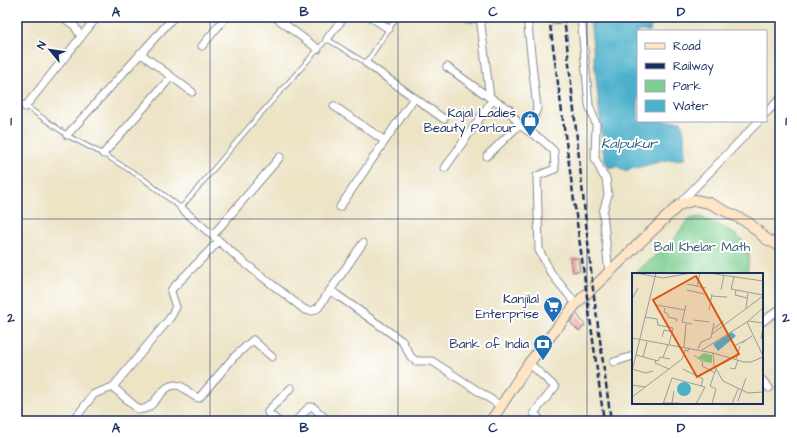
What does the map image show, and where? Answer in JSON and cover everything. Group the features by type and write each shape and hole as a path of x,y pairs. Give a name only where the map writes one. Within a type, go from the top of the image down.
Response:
{"main road":[{"path":"491,421 529,363 576,304 609,274 679,205 694,200 709,203 749,223 766,238 780,246"}],"street":[{"path":"62,17 74,26 81,37"},
{"path":"25,107 97,17"},
{"path":"202,46 226,17"},
{"path":"275,17 318,49"},
{"path":"327,39 344,17"},
{"path":"371,17 389,29"},
{"path":"445,168 491,99 479,17 468,20 460,17"},
{"path":"527,17 537,109 528,131"},
{"path":"581,17 589,105 596,124 595,158 606,178 608,196 603,212 609,274"},
{"path":"67,135 172,19"},
{"path":"140,53 192,92"},
{"path":"366,63 444,120"},
{"path":"447,67 491,99 509,109 519,125 542,140 554,151 555,169 537,176 540,250 551,273 576,304"},
{"path":"103,154 171,77"},
{"path":"340,207 414,98"},
{"path":"767,113 780,99"},
{"path":"334,106 385,141"},
{"path":"679,205 758,122"},
{"path":"487,156 519,125"},
{"path":"213,235 280,157"},
{"path":"182,208 219,241 305,310 312,311 318,308 363,243"},
{"path":"73,421 94,394 114,387 175,311 176,307 171,292 172,288 219,241"},
{"path":"330,290 402,341 411,357 416,361 432,361 500,406"},
{"path":"763,321 780,308"},
{"path":"114,387 138,409 143,410 146,409 163,391 172,385 182,386 194,397 201,397 234,357 253,340 272,357"},
{"path":"614,362 632,356"},
{"path":"529,363 555,387 534,413 541,421"},
{"path":"763,381 769,388"},
{"path":"278,421 268,413 268,411 292,388"},
{"path":"296,421 309,407 313,407 328,421"}],"lane":[{"path":"17,100 67,135 103,154 141,177 182,208 327,39 366,63 397,17"}],"green space":[{"name":"Ball Khelar Math","path":"700,217 730,231 743,241 749,255 747,273 635,273 672,241 689,219"}],"water":[{"name":"Kalpukur","path":"590,17 653,17 650,30 637,30 637,122 681,122 684,133 685,159 667,160 624,171 617,166 609,168 604,158"}],"building":[{"path":"551,17 561,17 561,23 552,24"},
{"path":"571,258 578,258 580,271 573,272"},
{"path":"577,314 585,325 579,331 570,322"}],"railway":[{"path":"549,17 604,421"},
{"path":"564,17 593,289 611,421"}],"place":[{"name":"Kajal Ladies Beauty Parlour","path":"530,137"},
{"name":"Kanjilal Enterprise","path":"553,323"},
{"name":"Bank of India","path":"543,361"}]}
